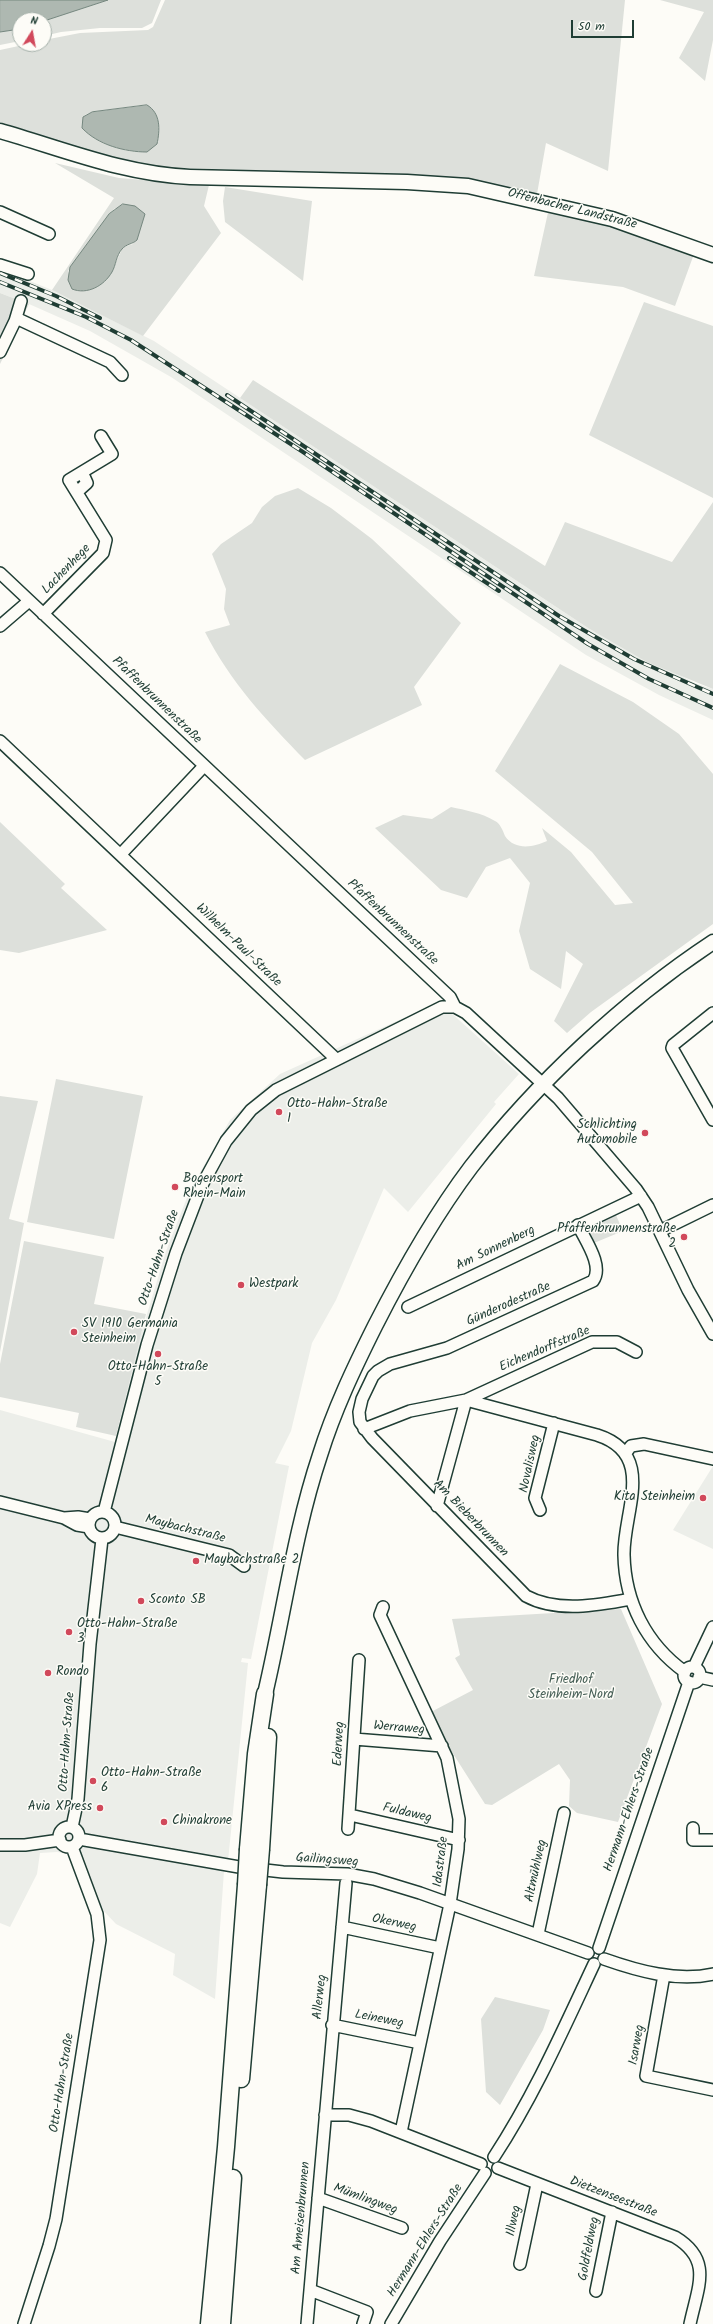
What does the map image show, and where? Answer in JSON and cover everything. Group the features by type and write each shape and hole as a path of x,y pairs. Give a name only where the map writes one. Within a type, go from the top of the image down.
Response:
{"highway":[{"path":"222,2324 252,1885 256,1754 268,1694"},
{"path":"209,2324 252,1885"}],"main road":[{"name":"Offenbacher Landstraße","path":"0,131 118,167 156,174 190,177 427,182 481,188 596,214 644,229 713,255"},
{"path":"268,1694 288,1576 310,1489 339,1401 358,1360 401,1277 450,1198 472,1166 543,1084 649,989 713,942"}],"street":[{"path":"0,212 49,234"},
{"path":"0,265 28,274"},
{"path":"0,352 16,318 21,301"},
{"path":"16,318 110,362 122,375"},
{"name":"Lachenhege","path":"43,614 103,553 107,542 77,492 87,483 82,472 112,454 101,436"},
{"name":"Pfaffenbrunnenstraße","path":"0,573 450,998 455,1006 466,1013 543,1084 582,1124 641,1196 660,1231 688,1290 713,1334"},
{"path":"0,626 29,601"},
{"name":"Wilhelm-Paul-Straße","path":"0,741 336,1059"},
{"path":"121,854 204,766"},
{"name":"Otto-Hahn-Straße","path":"104,1512 154,1320 188,1218 212,1163 241,1122 263,1099 280,1087 442,1007 455,1006"},
{"path":"713,1014 673,1044 672,1048 713,1120"},
{"name":"Am Sonnenberg","path":"408,1307 641,1196"},
{"path":"660,1231 713,1205"},
{"name":"Günderodestraße","path":"364,1429 360,1422 360,1407 373,1376 378,1371 390,1364 447,1348 593,1282 596,1275 596,1266 578,1225"},
{"name":"Eichendorffstraße","path":"466,1400 592,1342 617,1342 636,1352"},
{"path":"437,1506 466,1400"},
{"path":"364,1429 410,1411 466,1400 606,1438 616,1444 624,1454 633,1471 634,1483 624,1553 631,1599 650,1638 667,1658 691,1674 713,1680"},
{"name":"Novalisweg","path":"540,1510 535,1498 554,1423"},
{"name":"Am Bieberbrunnen","path":"364,1429 519,1590 529,1598 547,1603 573,1606 592,1605 631,1599"},
{"path":"624,1454 631,1446 644,1444 713,1459"},
{"path":"0,1502 64,1518 76,1525 89,1523 96,1513 104,1512 112,1516 115,1528 112,1534 102,1539 93,1535 89,1523"},
{"name":"Maybachstraße","path":"115,1528 229,1556 244,1566"},
{"name":"Otto-Hahn-Straße","path":"24,2324 56,2219 100,1940 97,1914 76,1843 78,1833 72,1827 78,1799 90,1644 102,1539"},
{"name":"Idastraße","path":"383,1607 380,1615 442,1746 450,1770 459,1819 459,1840 450,1904 401,2132"},
{"name":"Hermann-Ehlers-Straße","path":"599,1948 691,1674 713,1627"},
{"name":"Ederweg","path":"348,1830 359,1660"},
{"name":"Werraweg","path":"354,1739 442,1746"},
{"name":"Altmühlweg","path":"538,1934 564,1813"},
{"name":"Fuldaweg","path":"350,1815 459,1840"},
{"path":"72,1827 63,1829 59,1834 60,1840 63,1845 76,1843"},
{"path":"693,1828 693,1840 713,1840"},
{"path":"0,1845 25,1845 60,1840"},
{"name":"Gailingsweg","path":"76,1843 271,1871 346,1874 400,1887 538,1934 588,1953"},
{"name":"Allerweg","path":"325,2115 346,1883"},
{"name":"Okerweg","path":"342,1927 440,1948"},
{"path":"594,1948 599,1948 604,1954 604,1958 601,1963 594,1964 588,1958 588,1953 594,1948"},
{"path":"604,1958 635,1969 664,1975 713,1974"},
{"name":"Hermann-Ehlers-Straße","path":"391,2324 483,2168 487,2156 494,2157 520,2116 549,2060 594,1964"},
{"name":"Isarweg","path":"664,1975 646,2076 713,2090"},
{"name":"Leineweg","path":"332,2025 420,2043"},
{"path":"325,2115 359,2117 401,2132 483,2168 493,2174 498,2168 498,2161 494,2157"},
{"name":"Am Ameisenbrunnen","path":"307,2324 325,2115"},
{"name":"Dietzenseestraße","path":"498,2168 685,2242 695,2252 701,2263 702,2270 690,2324"},
{"name":"Illweg","path":"520,2264 537,2184"},
{"name":"Mümlingweg","path":"318,2198 402,2228"},
{"name":"Goldfeldweg","path":"596,2292 612,2212"},
{"path":"310,2290 367,2312 363,2324"}],"shaded area":[{"path":"0,0 108,0 52,18 52,12 12,12 12,30 0,32"},
{"path":"147,105 155,112 159,133 157,144 147,152 130,151 112,146 96,139 82,128 83,117 92,112"},
{"path":"123,204 135,206 145,214 137,240 122,249 109,277 100,285 83,291 72,289 68,280 70,267 109,214"},
{"path":"0,269 52,290 154,341 588,628 697,684 713,689 713,720 659,695 586,655 171,377 90,331 0,293"},
{"path":"439,1002 519,1074 494,1102 496,1104 408,1212 384,1188 336,1300 312,1343 291,1431 275,1463 289,1466 251,1659 242,1658 241,1662 248,1663 227,1871 224,1871 215,1999 173,1975 175,1954 116,1924 100,1907 82,1856 57,1852 40,1853 37,1874 10,1927 0,1923 0,1410 115,1442 135,1354 166,1251 190,1190 230,1120 280,1074"},
{"name":"Kita Steinheim","path":"713,1466 713,1549 673,1530"}],"green space":[{"path":"108,0 161,0 152,23 142,28 100,28 52,34 52,18"},
{"path":"165,0 625,0 608,171 546,143 537,194 469,180 433,177 158,167 119,160 0,122 0,50 12,47 12,52 52,52 52,38 80,33 148,30 153,27","holes":["142,105 147,105 159,126 157,144 140,152 133,152 108,145 93,137 82,128 85,115 92,112"]},
{"path":"660,0 713,0 713,40 705,81 679,58 704,12"},
{"path":"12,30 12,43 0,45 0,32"},
{"path":"55,163 119,178 209,185 204,206 221,233 143,336 52,290 114,198","holes":["115,208 133,244 123,247 112,271 89,290 77,291 68,271"]},
{"path":"225,187 312,201 303,281 225,222 223,201"},
{"path":"549,208 621,227 694,254 675,306 623,287 534,276"},
{"path":"0,293 29,304 0,364"},
{"path":"644,302 713,326 713,498 589,435"},
{"path":"253,380 545,566 565,522 672,562 713,502 713,689 647,662 588,628 240,398"},
{"path":"298,488 331,508 372,539 461,623 414,687 422,705 305,760 263,716 250,700 226,668 205,632 230,625 224,609 226,589 212,554 221,544 252,523 262,507 275,496"},
{"path":"560,664 633,702 679,734 713,774 713,924 591,1012 567,1033 554,1021 583,964 566,951 561,989 530,969 519,931 530,883 510,858 486,867 467,898 441,890 375,828 403,815 432,819 451,807 479,814 497,822 509,841 519,846 531,846 547,841 542,828 571,852 615,905 633,903 592,852 495,771"},
{"path":"0,822 65,884 61,888 107,930 19,953 0,950"},
{"path":"56,1079 143,1096 114,1239 27,1222"},
{"path":"0,1096 38,1101 9,1219 24,1223 0,1352"},
{"path":"615,1213 623,1231 594,1243 587,1225"},
{"name":"SV 1910 Germania Steinheim","path":"24,1241 104,1257 94,1304 146,1314 116,1436 76,1427 79,1413 0,1397 0,1364"},
{"name":"Friedhof Steinheim-Nord","path":"621,1609 662,1704 618,1822 577,1813 569,1806 570,1780 559,1764 492,1805 485,1804 445,1741 431,1712 473,1690 455,1658 460,1655 452,1619"},
{"path":"495,1997 550,2010 543,2030 500,2105 486,2092 481,2019"}],"railway":[{"path":"0,273 56,296 100,318"},
{"path":"0,282 86,317 131,340 303,452 588,644 649,679 713,708"},
{"path":"227,395 559,616 634,659 713,694"},
{"path":"449,558 499,591"}],"place":[{"name":"Otto-Hahn-Straße 1","path":"279,1112"},
{"name":"Schlichting Automobile","path":"645,1133"},
{"name":"Bogensport Rhein-Main","path":"175,1187"},
{"name":"Pfaffenbrunnenstraße 2","path":"684,1237"},
{"name":"Westpark","path":"241,1285"},
{"name":"SV 1910 Germania Steinheim","path":"74,1332"},
{"name":"Otto-Hahn-Straße 5","path":"158,1354"},
{"name":"Kita Steinheim","path":"703,1498"},
{"name":"Maybachstraße 2","path":"196,1561"},
{"name":"Sconto SB","path":"141,1601"},
{"name":"Otto-Hahn-Straße 3","path":"69,1632"},
{"name":"Rondo","path":"48,1673"},
{"name":"Otto-Hahn-Straße 6","path":"93,1781"},
{"name":"Avia XPress","path":"100,1808"},
{"name":"Chinakrone","path":"164,1822"}]}
